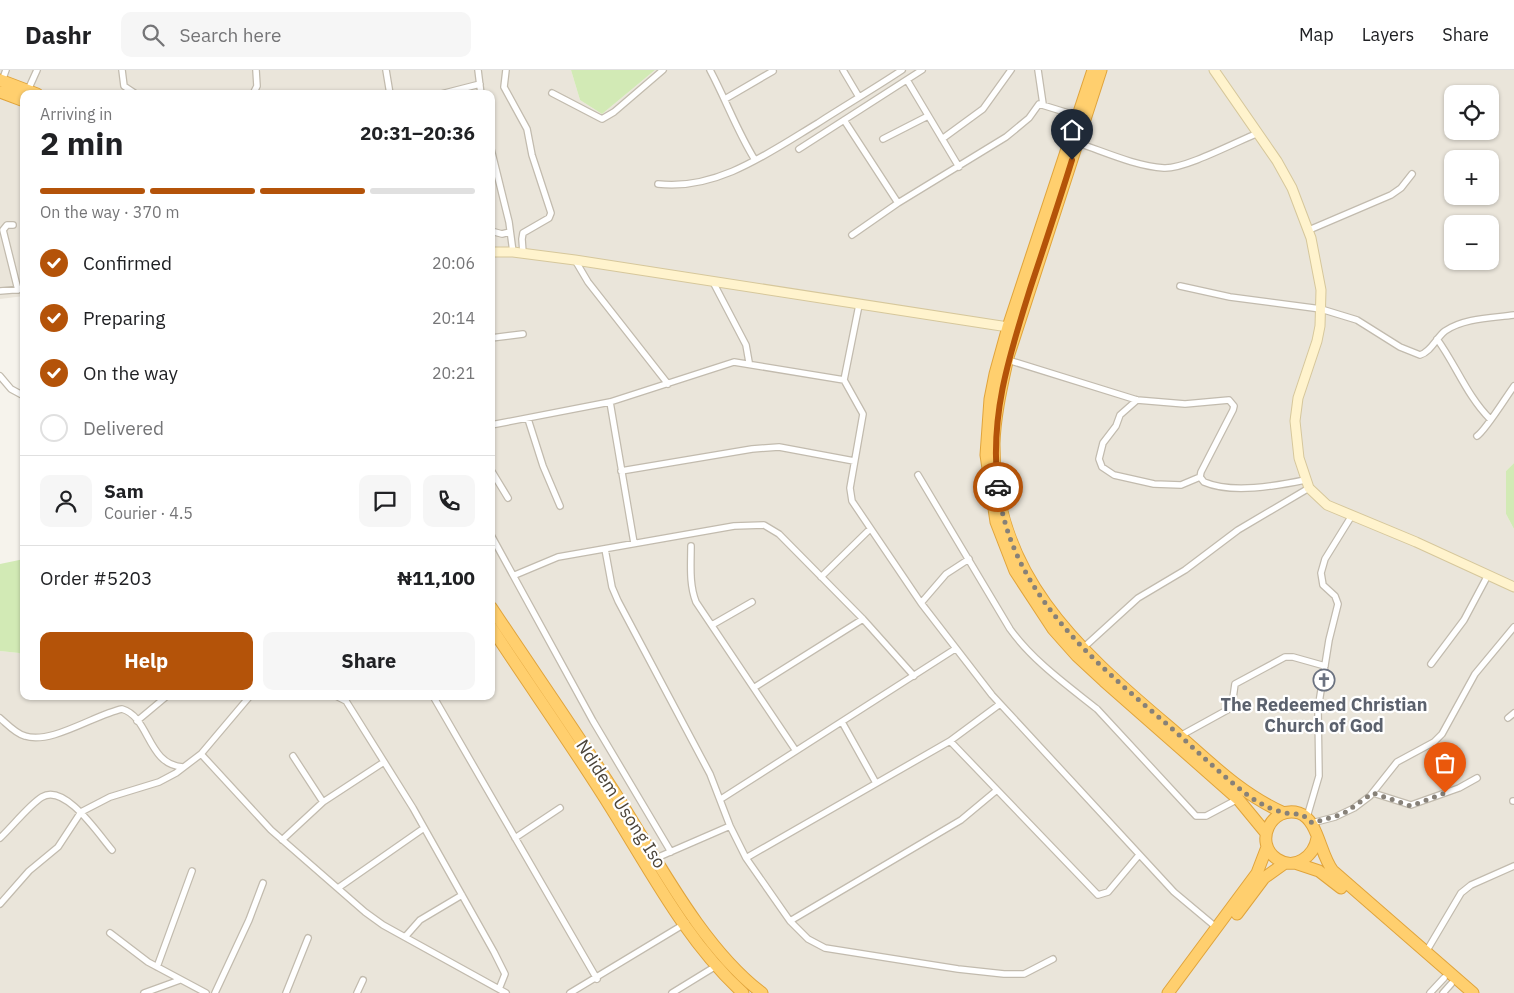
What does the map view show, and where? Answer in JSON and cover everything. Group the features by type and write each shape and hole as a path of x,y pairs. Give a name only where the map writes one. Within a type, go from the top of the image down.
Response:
{"highway":[{"path":"1093,70 1008,327 990,399 986,455 996,522 1015,571 1053,629 1077,656 1238,799 1266,833"},
{"path":"1101,70 1008,360 998,404 994,442 1001,504 1019,558 1031,583 1052,616 1082,649 1123,688 1245,793 1284,813 1300,813 1310,820 1326,862 1333,871 1473,993"},
{"path":"2,81 20,90"},
{"name":"Ndidem Usong Iso","path":"495,613 689,921 711,952 716,966 743,993"},
{"name":"Ndidem Usong Iso","path":"495,633 651,860"},
{"path":"1168,993 1258,873 1267,847 1266,833 1269,825 1284,813"},
{"path":"1176,993 1264,878 1290,863 1308,857 1316,845 1317,838"},
{"path":"1267,847 1276,859 1319,871 1329,877 1446,985 1461,993"},
{"name":"Ndidem Usong Iso","path":"711,952 762,993"}],"street":[{"path":"31,90 37,70"},
{"path":"122,70 124,86 130,90"},
{"path":"254,90 256,70"},
{"path":"386,70 389,90"},
{"path":"478,70 480,90"},
{"path":"506,70 504,87 527,129 532,155 551,213 549,218 523,233 523,253"},
{"path":"552,93 602,118 614,112 663,70"},
{"path":"710,70 725,98 737,128 755,160"},
{"path":"843,70 859,97"},
{"path":"658,184 677,187 725,175 755,160 902,70"},
{"path":"799,149 922,70"},
{"path":"942,139 983,109 1011,70"},
{"path":"1038,70 1043,104"},
{"path":"1214,70 1258,133 1292,188 1309,230 1318,268 1321,309 1317,341 1295,413 1296,438 1307,484 1327,505 1514,587"},
{"path":"725,98 773,71"},
{"path":"907,80 959,167"},
{"path":"457,90 480,84"},
{"path":"852,235 898,203 1006,137 1029,118 1037,106 1043,104 1078,116"},
{"path":"883,138 928,116"},
{"path":"844,120 898,203"},
{"path":"1078,143 1143,164 1164,168 1182,165 1258,133"},
{"path":"495,166 513,252"},
{"path":"1309,230 1391,195 1401,188 1412,174"},
{"path":"13,225 7,225 3,230 20,286"},
{"path":"495,232 502,234 510,232"},
{"path":"495,252 523,253 575,260 1008,327"},
{"path":"575,260 588,282 668,384"},
{"path":"713,282 746,345 749,362"},
{"path":"1180,286 1230,297 1321,309 1357,320 1400,346 1420,355 1426,352 1437,339 1458,325 1514,315"},
{"path":"0,291 20,289"},
{"path":"859,305 844,380 863,414 850,495 870,529 921,603 955,649 1000,704 1174,892 1218,928"},
{"path":"495,338 523,334"},
{"path":"1437,339 1450,357 1471,396 1490,419"},
{"path":"1008,360 1137,400 1159,404 1184,404 1225,400 1232,402 1233,410 1200,477"},
{"path":"495,424 528,420 610,402 668,384 725,363 749,362 844,380"},
{"path":"0,376 11,388 20,394"},
{"path":"1476,436 1484,431 1490,419 1514,386"},
{"path":"1137,400 1120,415 1116,426 1103,443 1099,459 1102,467 1114,476 1130,481 1154,484 1182,485 1200,477"},
{"path":"610,402 634,542"},
{"path":"528,420 543,466 560,506"},
{"path":"621,471 752,449 779,447 854,461"},
{"path":"918,476 1017,638 1079,696 1097,709 1196,816 1206,816 1238,799"},
{"path":"495,477 508,498"},
{"path":"1200,477 1204,482 1216,486 1255,488 1307,484"},
{"path":"1082,649 1138,598 1185,570 1238,530 1307,484"},
{"path":"1352,517 1325,559 1321,573 1323,585 1334,596 1338,604 1318,709 1319,776 1310,820 1343,814 1373,793 1397,762 1425,748 1442,734 1476,674 1514,627"},
{"path":"515,575 550,559 634,542 734,526 764,525 779,534 864,619 914,676"},
{"path":"821,577 870,529"},
{"path":"495,542 515,575 593,721 670,852"},
{"path":"691,546 692,593 796,751"},
{"path":"605,549 612,587 618,601 710,774 722,799 730,826 746,858 790,921 808,939 825,948 958,969 1024,974 1052,958"},
{"path":"921,603 946,574 969,559"},
{"path":"1431,664 1464,620 1488,574"},
{"path":"712,625 752,602"},
{"path":"755,687 864,619"},
{"path":"722,799 955,649"},
{"path":"1180,736 1229,709 1232,705 1235,684 1280,658 1292,657 1325,666"},
{"path":"137,721 162,700"},
{"path":"0,904 28,871 58,847 81,812 110,797 159,782 183,767 201,754 247,700"},
{"path":"348,700 424,828 504,971 504,979 499,989"},
{"path":"435,700 597,979"},
{"path":"746,858 950,741 1000,704"},
{"path":"0,718 23,736 34,738 63,731 122,709 131,714 137,721 164,759 173,767 183,767"},
{"path":"1508,718 1514,713"},
{"path":"842,722 876,783"},
{"path":"950,741 1098,895 1108,892 1139,856"},
{"path":"201,754 238,796 282,840 365,912 405,937 506,993"},
{"path":"293,756 323,802"},
{"path":"282,840 323,802 384,762"},
{"path":"1373,793 1411,806 1459,788 1477,778"},
{"path":"790,921 961,820 997,790"},
{"path":"0,838 42,797 54,794 81,812 112,850"},
{"path":"515,838 560,808"},
{"path":"651,860 730,826"},
{"path":"338,888 424,828"},
{"path":"1426,952 1461,893 1471,885 1514,866"},
{"path":"157,967 192,871"},
{"path":"215,993 249,920 263,883"},
{"path":"405,937 420,920 462,895"},
{"path":"570,993 597,979 689,921"},
{"path":"110,933 157,967 206,993"},
{"path":"286,993 308,938"},
{"path":"672,993 716,966"},
{"path":"144,993 180,980"},
{"path":"357,993 364,980"},
{"path":"1430,993 1446,985"}],"shaded area":[{"path":"0,70 571,70 580,100 602,114 655,70 1514,70 1514,463 1506,471 1506,514 1514,529 1514,993 0,993 0,651 20,654 20,700 495,700 495,90 20,90 20,296 0,299"}],"green space":[{"path":"571,70 655,70 602,114 580,100"},
{"path":"1514,463 1514,529 1506,514 1506,471"},
{"path":"20,560 20,654 0,651 0,564"}],"way so far":[{"path":"998,487 1005,520 1019,558 1031,583 1052,616 1086,653 1123,688 1245,793 1260,803 1284,813 1300,813 1312,823 1343,814 1363,802 1373,793 1411,806 1445,793"}],"place":[{"name":"The Redeemed Christian Church of God","path":"1324,680"}],"route":[{"path":"998,487 994,442 998,404 1008,360 1072,160"}]}
